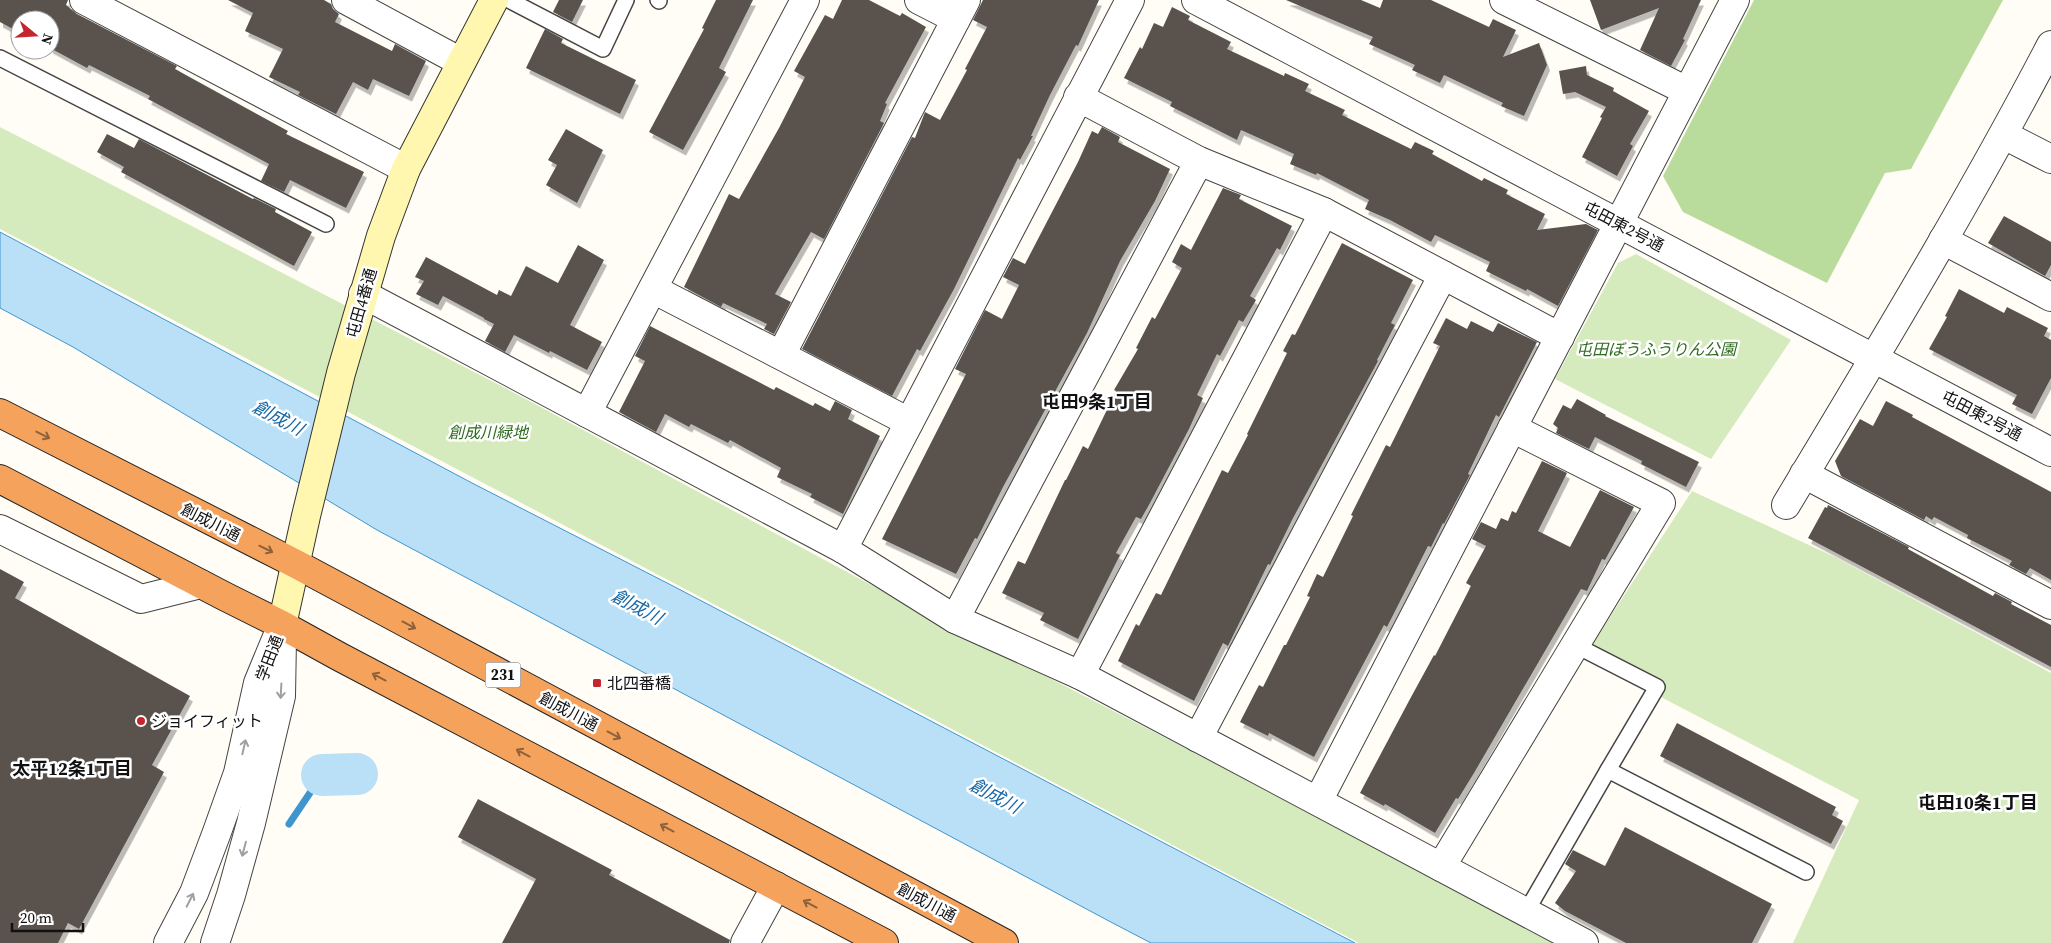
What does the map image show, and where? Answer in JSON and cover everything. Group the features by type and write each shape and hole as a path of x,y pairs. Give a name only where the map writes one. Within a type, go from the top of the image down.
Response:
{"highway":[{"name":"創成川通","path":"0,413 296,564 1004,943"},
{"path":"0,479 282,625 348,662 776,886 844,931 884,943"}],"street":[{"path":"84,0 406,169"},
{"path":"346,0 461,62"},
{"name":"屯田4番通","path":"282,625 340,376 381,236 406,169 494,0"},
{"path":"588,413 805,0"},
{"path":"781,355 961,9 919,0"},
{"path":"843,549 1130,0"},
{"name":"屯田東2号通","path":"1196,0 2051,452"},
{"path":"1504,0 1687,91"},
{"path":"1318,802 1735,0"},
{"path":"1786,505 2004,135 2051,45"},
{"path":"1078,97 1199,161 1324,212 1560,337"},
{"path":"2004,135 2051,159"},
{"path":"955,619 1199,161"},
{"path":"1080,675 1324,212"},
{"path":"1943,240 2051,298"},
{"path":"1198,738 1443,275"},
{"path":"653,289 909,422"},
{"path":"363,294 843,549 955,619 1080,675 1584,943"},
{"path":"1441,867 1661,503 1512,428"},
{"path":"1804,474 2051,605"},
{"path":"0,529 140,599 201,584"},
{"name":"学田通","path":"168,943 194,893 217,832 238,773 258,683 282,625"},
{"name":"学田通","path":"215,943 231,895 248,832 281,696 282,625"},
{"path":"745,943 776,886"}],"lane":[{"path":"508,0 603,49 626,0"},
{"path":"0,58 326,224"},
{"path":"1526,912 1657,687 1575,645"},
{"path":"1608,770 1806,872"}],"green space":[{"path":"1754,0 2003,0 1911,169 1885,173 1827,283 1683,212 1663,176"},
{"name":"創成川緑地","path":"0,127 507,389 914,608 1559,943 1359,943 0,229"},
{"name":"屯田ぼうふうりん公園","path":"1636,254 1791,340 1711,459 1555,379 1618,263"},
{"path":"1692,491 1835,557 2051,673 2051,943 1793,943 1859,800 1584,657"}],"water":[{"name":"創成川","path":"0,232 472,483 1355,943 1151,943 1107,920 377,530 73,347 0,308"}],"building":[{"path":"0,0 68,0 66,5 77,14 177,66 175,69 288,131 286,134 364,172 346,208 290,180 284,192 261,181 269,164 148,99 150,96 89,65 87,68 60,53 60,10 10,10 10,28 0,22"},
{"path":"228,0 324,0 331,4 333,9 339,14 335,22 392,51 395,44 426,61 409,96 373,79 368,90 353,82 336,114 298,95 300,92 269,77 283,49 245,31 253,13"},
{"path":"559,0 583,0 572,22 553,12"},
{"path":"716,0 753,0 719,68 726,72 683,150 649,132 704,29 702,28"},
{"path":"842,0 869,0 900,16 902,13 926,27 885,103 887,104 880,121 884,123 824,239 811,232 775,294 791,302 774,334 764,329 767,324 723,303 721,307 684,287 729,194 739,199 805,77 794,71 825,15 833,19"},
{"path":"983,0 1099,0 1078,46 1076,45 1050,95 1031,136 1033,136 1020,160 1018,158 954,289 920,351 917,349 892,396 802,349 912,137 915,138 925,112 940,120 967,70 965,69 987,27 973,20"},
{"path":"1286,0 1361,0 1380,8 1383,0 1431,0 1489,27 1493,19 1516,30 1503,57 1539,43 1547,65 1524,116 1501,106 1503,103 1444,75 1440,83 1412,70 1415,65 1369,44 1373,37"},
{"path":"1590,0 1701,0 1683,39 1685,40 1671,66 1640,50 1659,8 1601,30"},
{"path":"1172,7 1190,16 1188,20 1231,42 1227,49 1284,76 1285,73 1309,84 1305,91 1345,110 1342,115 1411,149 1415,142 1434,151 1432,154 1482,181 1484,178 1508,190 1506,194 1545,214 1537,230 1586,224 1598,230 1558,306 1527,289 1526,291 1486,271 1490,262 1435,235 1431,242 1365,209 1369,200 1317,173 1316,175 1290,164 1294,154 1241,130 1237,140 1170,106 1172,102 1124,78 1140,47 1142,49 1154,23 1163,27"},
{"path":"545,29 563,39 561,43 636,80 620,114 526,68"},
{"path":"1586,66 1587,75 1614,88 1613,91 1649,111 1630,144 1633,146 1617,176 1582,157 1606,107 1575,92 1563,94 1559,71"},
{"path":"1102,127 1120,137 1118,142 1170,169 1155,201 1120,261 1087,333 1003,487 977,539 975,538 956,574 882,539 966,374 955,369 985,310 1002,319 1019,285 1003,277 1013,258 1025,264 1092,131 1098,134"},
{"path":"566,129 603,150 577,203 546,185 557,165 548,160"},
{"path":"107,134 134,148 139,139 253,199 276,209 275,212 312,232 294,266 121,172 124,167 97,152"},
{"path":"1223,188 1241,195 1239,199 1292,226 1280,250 1277,248 1250,296 1256,300 1243,322 1239,320 1220,356 1217,354 1197,395 1203,398 1189,429 1141,519 1136,517 1116,553 1120,555 1078,639 1040,620 1044,613 1002,593 1018,561 1025,564 1083,446 1088,449 1116,391 1114,390 1138,349 1136,348 1152,317 1155,319 1182,268 1172,262 1181,244 1191,250"},
{"path":"2004,216 2051,242 2051,265 2045,276 1988,243"},
{"path":"1342,243 1413,280 1391,323 1395,325 1378,361 1292,520 1270,565 1268,564 1228,646 1223,643 1194,701 1118,661 1136,624 1139,626 1156,593 1161,595 1222,470 1228,473 1287,353 1283,351 1292,334 1295,335"},
{"path":"578,245 604,260 570,325 602,342 587,370 514,335 505,352 485,341 494,324 443,296 438,305 416,294 424,281 415,277 426,257 497,295 499,290 511,296 526,266 558,283"},
{"path":"1959,289 2004,313 2007,307 2048,328 2044,336 2051,340 2051,378 2032,414 2012,404 2017,395 1929,349 1947,317 1945,316"},
{"path":"1446,318 1467,329 1471,321 1493,332 1498,323 1537,342 1499,417 1496,415 1468,474 1470,475 1444,524 1431,547 1428,546 1387,627 1384,625 1314,757 1269,733 1268,736 1240,722 1259,685 1263,687 1284,645 1286,645 1310,597 1307,596 1317,574 1323,577 1386,445 1390,447 1440,346 1433,343"},
{"path":"650,326 774,390 776,387 813,406 815,403 830,411 835,401 852,410 848,419 880,436 843,514 810,497 812,494 777,477 781,468 730,440 728,443 691,424 689,427 665,414 656,432 619,412 645,361 635,356"},
{"path":"1577,399 1605,416 1699,462 1686,487 1641,464 1642,461 1595,437 1589,449 1556,433 1558,428 1553,424 1563,405 1571,409"},
{"path":"1886,401 2051,492 2051,580 2030,568 2026,574 2009,565 2012,561 1967,538 1968,535 1934,517 1932,520 1926,516 1924,520 1841,476 1835,461 1860,419 1873,426"},
{"path":"1542,461 1567,473 1538,531 1570,547 1600,490 1634,507 1605,560 1602,559 1587,591 1581,589 1474,773 1435,833 1385,804 1384,806 1360,793 1471,586 1466,583 1486,546 1472,539 1481,522 1496,529 1501,518 1508,521 1512,511 1516,513"},
{"path":"1828,505 1909,547 1908,549 1993,596 1995,593 2012,602 2011,604 2051,625 2051,667 1808,538 1825,507 1827,508"},
{"path":"0,569 24,582 15,598 190,696 152,765 164,772 79,929 68,923 58,943 0,943"},
{"path":"1677,723 1836,807 1832,815 1843,821 1831,844 1660,756"},
{"path":"478,799 612,870 609,875 730,940 729,943 502,943 536,879 458,837"},
{"path":"1625,827 1772,904 1752,943 1626,943 1565,911 1555,903 1576,871 1565,864 1573,850 1605,866"}],"waterway":[{"path":"322,775 357,774"},
{"path":"289,824 322,775"}],"place":[{"name":"北四番橋","path":"597,683"},
{"name":"ジョイフィット","path":"141,721"}],"district":[{"name":"屯田9条1丁目","path":"1097,402"},
{"name":"太平12条1丁目","path":"72,769"},
{"name":"屯田10条1丁目","path":"1978,803"}]}
